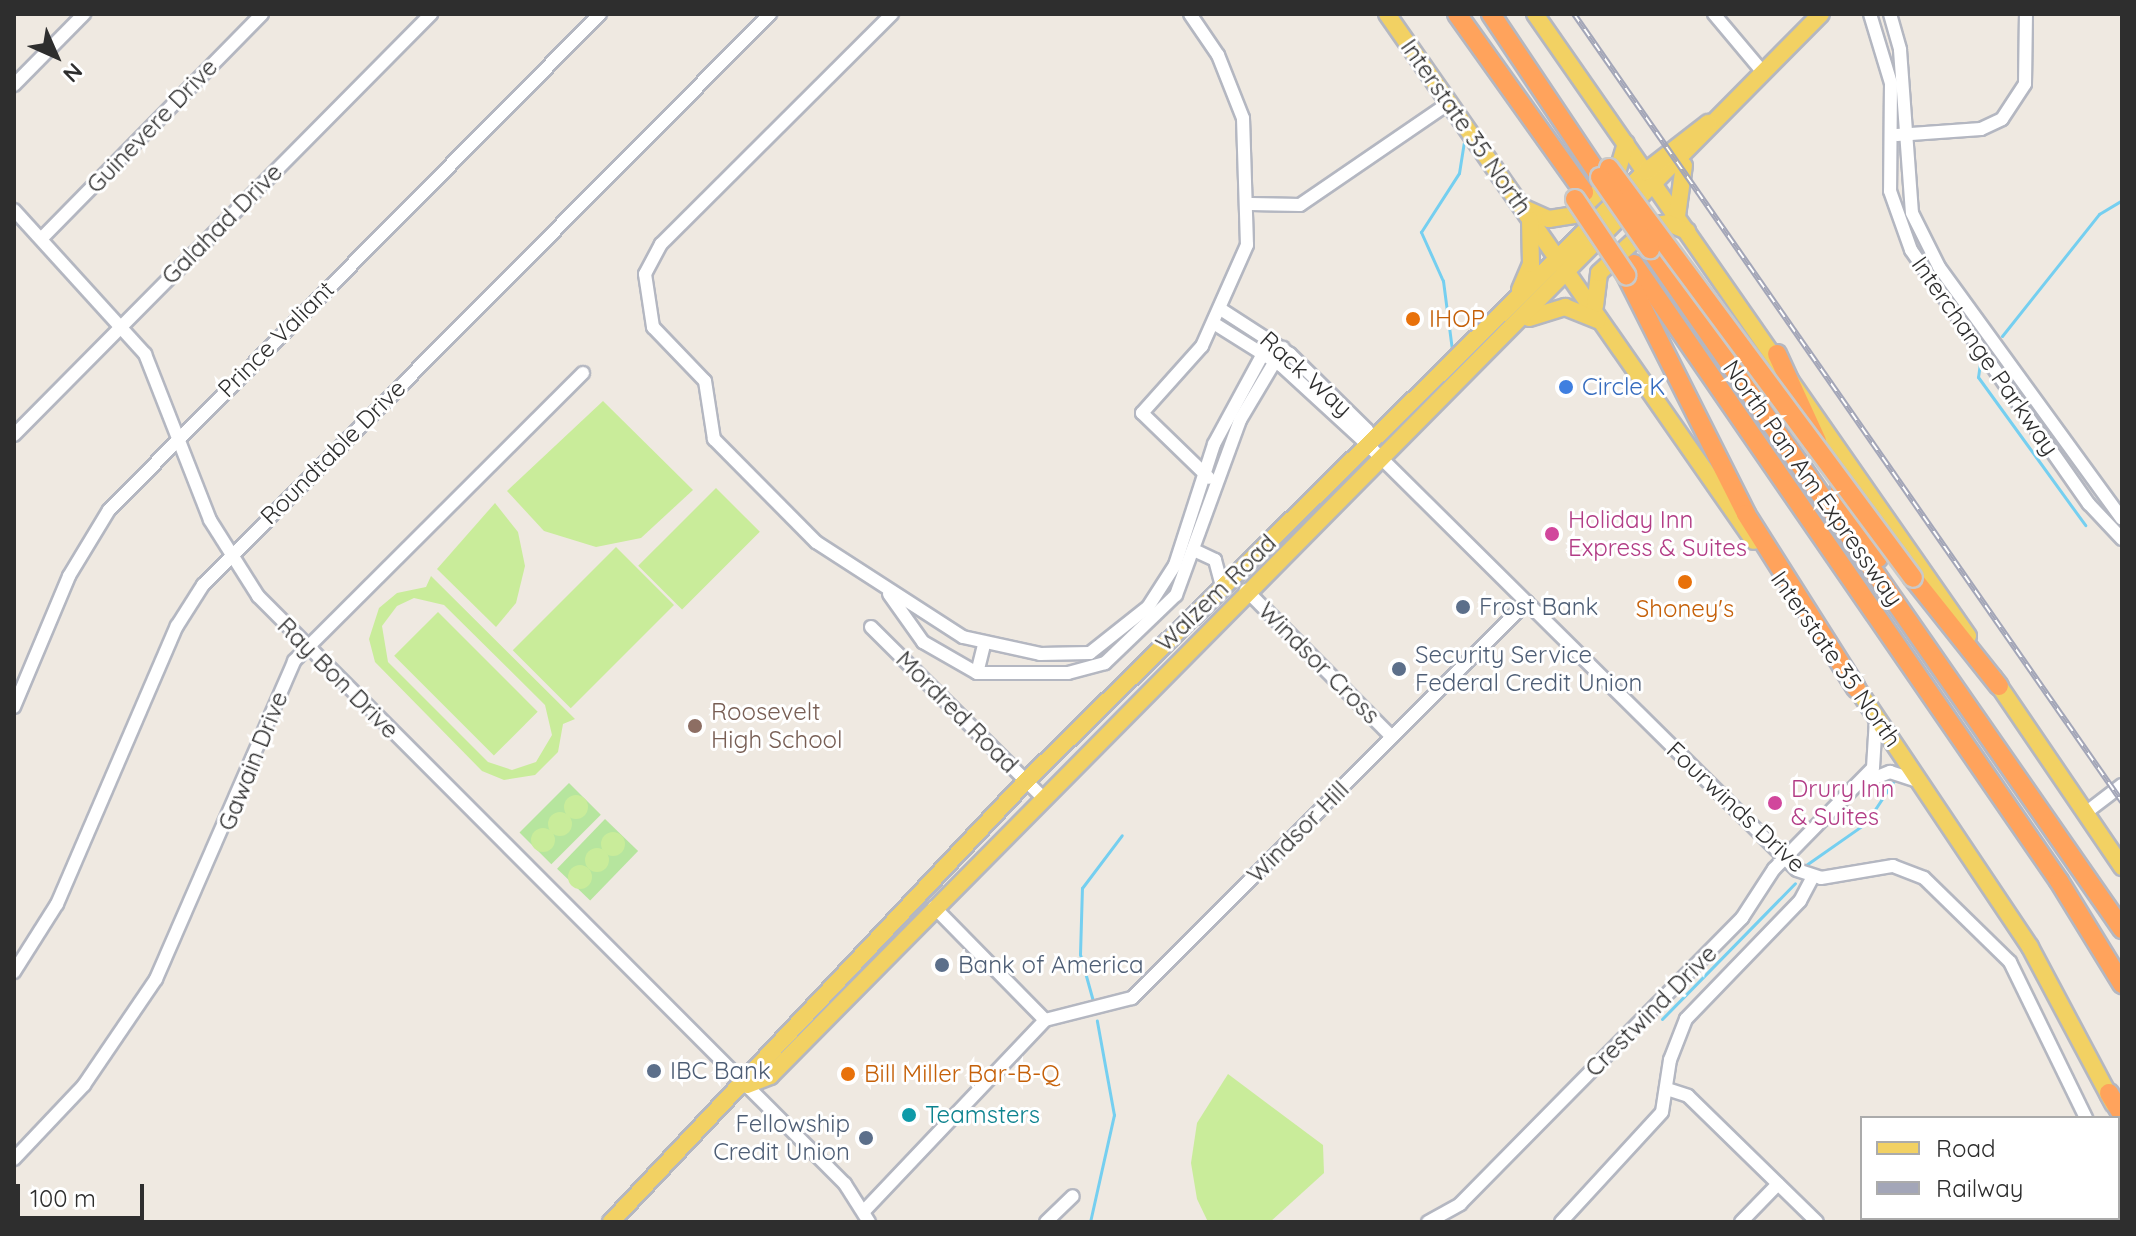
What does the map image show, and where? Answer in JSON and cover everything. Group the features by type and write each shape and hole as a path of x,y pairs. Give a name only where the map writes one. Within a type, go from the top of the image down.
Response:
{"highway":[{"name":"North Pan Am Expressway","path":"1457,14 1630,270 2051,868 2122,984"},
{"name":"North Pan Am Expressway","path":"1491,14 1605,173 1650,249 1957,686 2122,929"},
{"path":"1497,14 1605,173 1913,578 1999,686"},
{"path":"1630,270 1735,495 1856,688"},
{"path":"1777,354 1864,534 1957,686"},
{"path":"2109,1093 2122,1115"}],"main road":[{"name":"Interstate 35 North","path":"1387,14 1923,784 2030,947 2119,1116"},
{"path":"1535,14 1777,354 1999,686 2088,811 2122,867"},
{"name":"Walzem Road","path":"747,1085 770,1076 1246,590 1509,308 1645,172 1667,151 1708,123 1821,14"},
{"name":"Walzem Road","path":"611,1222 747,1085 757,1062 1026,781 1284,527 1375,452 1524,320 1687,157 1708,123"},
{"path":"1626,143 1667,151"},
{"path":"1509,308 1531,264 1526,213 1549,219 1574,215 1616,176 1626,143"},
{"path":"1683,224 1677,180 1687,157"},
{"path":"1601,322 1592,288 1606,266 1655,223 1683,224"},
{"path":"1524,320 1565,307 1601,322"},
{"path":"1246,590 1244,577 1284,527"},
{"path":"934,907 934,892 969,841"}],"street":[{"path":"14,85 84,14"},
{"name":"Guinevere Drive","path":"42,238 262,14"},
{"name":"Galahad Drive","path":"14,435 431,14"},
{"name":"Prince Valiant","path":"14,707 80,554 181,430 600,14"},
{"name":"Roundtable Drive","path":"14,972 57,904 185,610 230,555 770,14"},
{"path":"892,14 661,244 642,291 653,327 705,381 705,415 723,450 816,542 934,622 984,644 1069,655 1110,641 1148,607 1175,565 1203,475 1271,339"},
{"path":"1190,14 1240,106 1251,204 1247,245 1215,324 1142,413 1203,475 1216,482"},
{"path":"1714,14 1761,70"},
{"name":"Interchange Parkway","path":"1870,14 1891,83 1888,136 1890,191 1911,250 2089,504 2122,539"},
{"name":"Interchange Parkway","path":"1890,14 1900,50 1906,192 1939,267 2122,519"},
{"path":"1888,136 1981,129 2009,113 2025,84 2026,14"},
{"path":"1251,204 1300,205 1449,103"},
{"name":"Ray Bon Drive","path":"14,210 123,324 158,375 181,430 210,520 230,555 307,648 747,1085 867,1216"},
{"name":"Rack Way","path":"1222,310 1283,348 1367,430 1375,452"},
{"name":"Rack Way","path":"1215,324 1275,360 1375,452"},
{"path":"889,594 923,642 977,673 1068,673 1105,663 1158,617 1196,551 1216,482 1283,348"},
{"name":"Gawain Drive","path":"14,1159 84,1085 156,979 294,661 583,373"},
{"name":"Fourwinds Drive","path":"1375,452 1785,859 1812,878 1893,866 1924,878 2010,962 2085,1116"},
{"path":"1196,551 1215,560 1222,586"},
{"name":"Windsor Cross","path":"1246,590 1392,737"},
{"name":"Windsor Hill","path":"1045,1020 1132,998 1527,602"},
{"path":"923,642 934,622"},
{"name":"Mordred Road","path":"871,627 1041,796"},
{"path":"977,673 984,644"},
{"name":"Crestwind Drive","path":"1428,1222 1460,1204 1742,918 1785,859 1859,786 1877,760 1875,714"},
{"name":"Crestwind Drive","path":"1859,786 1890,772 1923,784"},
{"path":"2088,811 2122,785"},
{"path":"1561,1222 1655,1122 1686,1019 1800,901 1812,878"},
{"path":"867,1216 1045,1020 934,907"},
{"path":"1667,1089 1688,1096 1817,1222"},
{"path":"1741,1222 1778,1184"},
{"path":"1046,1222 1073,1196"}],"green space":[{"path":"603,401 693,490 641,538 596,547 544,531 507,491"},
{"path":"716,488 760,532 682,610 638,566"},
{"path":"495,503 518,532 525,566 516,603 496,627 437,569"},
{"path":"616,547 674,605 571,708 513,650"},
{"path":"431,576 575,719 563,724 558,752 535,775 504,780 482,771 375,662 369,639 379,608 397,593 426,587","holes":["414,598 444,605 545,705 552,735 536,762 512,770 488,762 388,662 382,626 397,606"]},
{"path":"438,612 538,712 494,756 394,656"},
{"path":"569,783 601,815 551,864 520,832"},
{"path":"576,795 584,799 588,807 584,815 576,819 568,815 564,807 568,799"},
{"path":"560,812 568,816 572,824 568,832 560,836 552,832 548,824 552,816"},
{"path":"605,819 638,851 590,901 557,869"},
{"path":"543,828 551,832 555,840 551,848 543,852 535,848 531,840 535,832"},
{"path":"613,832 621,836 625,844 621,852 613,856 605,852 601,844 605,836"},
{"path":"597,848 605,852 609,860 605,868 597,872 589,868 585,860 589,852"},
{"path":"580,865 588,869 592,877 588,885 580,889 572,885 568,877 572,869"},
{"path":"1228,1074 1323,1145 1324,1173 1270,1222 1208,1222 1197,1199 1191,1163 1197,1123"}],"waterway":[{"path":"1452,350 1443,281 1421,232 1459,173 1464,143"},
{"path":"2002,336 2099,214 2122,200"},
{"path":"1980,363 1978,377 2085,525"},
{"path":"1806,865 1866,823 1895,779"},
{"path":"1093,1001 1080,954 1082,888 1122,835"},
{"path":"1662,1019 1795,883"},
{"path":"1090,1222 1114,1115 1097,1021"}],"railway":[{"path":"1574,14 2122,802"}],"place":[{"name":"IHOP","path":"1413,319"},
{"name":"Circle K","path":"1566,387"},
{"name":"Holiday Inn Express & Suites","path":"1552,534"},
{"name":"Shoney's","path":"1685,582"},
{"name":"Frost Bank","path":"1463,607"},
{"name":"Security Service Federal Credit Union","path":"1399,669"},
{"name":"Roosevelt High School","path":"695,726"},
{"name":"Drury Inn & Suites","path":"1775,803"},
{"name":"Bank of America","path":"942,965"},
{"name":"IBC Bank","path":"654,1071"},
{"name":"Bill Miller Bar-B-Q","path":"848,1074"},
{"name":"Teamsters","path":"909,1115"},
{"name":"Fellowship Credit Union","path":"866,1138"}]}
